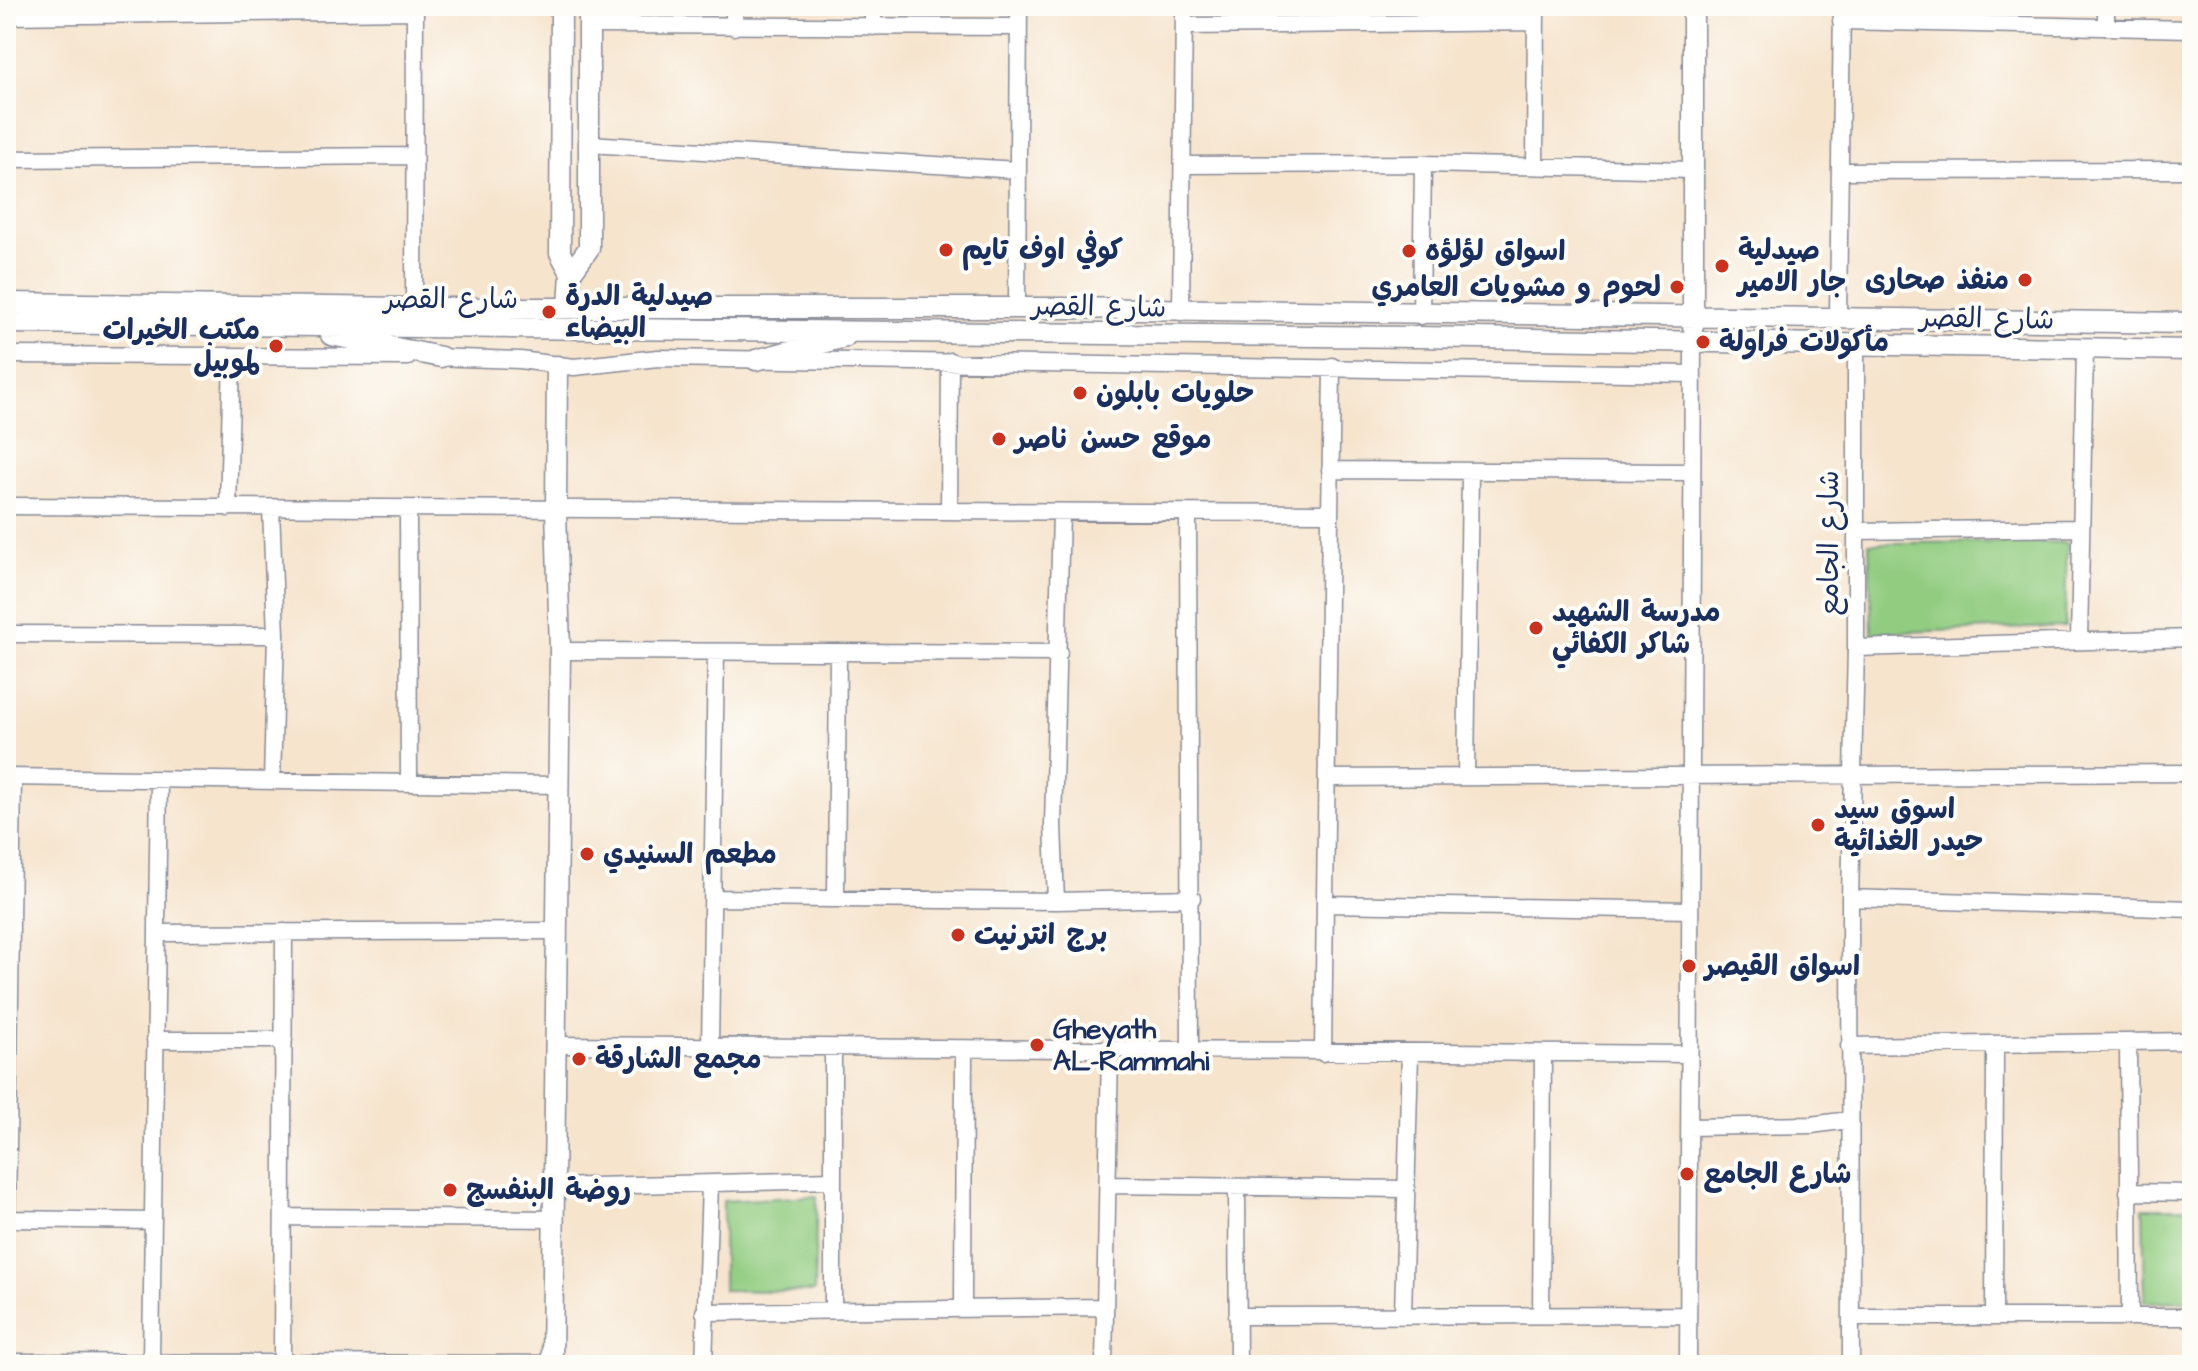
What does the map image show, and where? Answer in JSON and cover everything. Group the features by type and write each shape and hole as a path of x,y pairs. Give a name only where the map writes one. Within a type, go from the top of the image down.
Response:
{"street":[{"path":"561,6 560,253 571,273 569,306"},
{"path":"734,6 734,27"},
{"path":"873,6 873,27"},
{"path":"1017,308 1019,6"},
{"path":"1181,312 1184,6"},
{"path":"1319,24 1320,6"},
{"path":"1688,1365 1693,6"},
{"path":"1989,24 1990,6"},
{"path":"2106,6 2106,27"},
{"path":"6,16 415,8 414,308"},
{"path":"1184,26 1319,24 1536,14 1535,166"},
{"path":"1838,316 1842,14 1989,24 2192,29"},
{"path":"571,273 589,248 589,15 734,27 1018,27"},
{"path":"589,144 1018,170"},
{"path":"6,159 414,156"},
{"path":"1184,165 1423,164 1693,170"},
{"path":"1421,316 1423,164"},
{"path":"1840,171 2192,170"},
{"name":"شارع القصر","path":"6,303 414,308 1065,308 1421,316 1838,316 2192,323"},
{"path":"1063,335 1069,330 1072,320 1065,308"},
{"path":"1138,310 1130,323 1138,337"},
{"name":"شارع القصر","path":"6,323 866,330 1138,337 2192,350"},
{"path":"288,326 441,357"},
{"path":"756,360 866,330"},
{"name":"شارع الجامع","path":"1851,1365 1849,1046 1851,773 1856,648 1856,345"},
{"path":"2079,641 2085,349"},
{"path":"6,355 441,357 520,360 557,366 648,358 1332,366 1693,374"},
{"path":"228,508 232,356"},
{"path":"949,510 950,361"},
{"path":"6,1362 552,1364 560,651 556,509 557,366"},
{"path":"1323,1053 1332,366"},
{"path":"1330,470 1691,472"},
{"path":"1466,776 1470,472"},
{"path":"6,506 1329,513"},
{"path":"271,508 276,635 272,781"},
{"path":"408,509 409,783"},
{"path":"1056,901 1053,825 1061,513"},
{"path":"1188,514 1192,898 1190,1051"},
{"path":"1855,531 2080,528"},
{"path":"6,634 276,635"},
{"path":"1856,648 2192,638"},
{"path":"560,651 1059,653"},
{"path":"710,1047 716,652"},
{"path":"836,898 838,652"},
{"path":"1328,778 2192,773"},
{"path":"153,1221 6,1219 9,777 559,785"},
{"path":"151,1362 159,779"},
{"path":"714,898 1056,901 1192,898"},
{"path":"1850,898 2192,909"},
{"path":"1326,904 1690,910"},
{"path":"157,933 557,931"},
{"path":"282,1363 284,932"},
{"path":"155,1040 284,1040"},
{"path":"1849,1046 2192,1041"},
{"path":"2128,1042 2130,1316"},
{"path":"1994,1316 1995,1044"},
{"path":"556,1045 1689,1054"},
{"path":"833,1048 833,1310"},
{"path":"963,1306 964,1049"},
{"path":"1104,1365 1110,1050"},
{"path":"1403,1314 1410,1053"},
{"path":"1541,1314 1543,1054"},
{"path":"1689,1127 1811,1125 1849,1120"},
{"path":"554,1187 833,1180"},
{"path":"704,1365 710,1184"},
{"path":"1108,1185 1404,1189"},
{"path":"1237,1187 1238,1365"},
{"path":"2128,1192 2192,1193"},
{"path":"283,1217 554,1219"},
{"path":"704,1312 963,1306 1105,1307"},
{"path":"1237,1316 1688,1315"},
{"path":"1851,1317 2192,1317"}],"green space":[{"path":"2067,542 2065,627 1872,633 1869,543"},
{"path":"817,1196 814,1292 723,1290 723,1201"},
{"path":"2143,1208 2192,1208 2192,1301 2145,1302"}],"place":[{"name":"كوفي اوف تايم","path":"946,250"},
{"name":"اسواق لؤلؤه","path":"1409,251"},
{"name":"صيدلية جار الامير","path":"1722,266"},
{"name":"منفذ صحارى","path":"2025,280"},
{"name":"لحوم و مشويات العامري","path":"1677,287"},
{"name":"صيدلية الدرة البيضاء","path":"549,312"},
{"name":"مأكولات فراولة","path":"1703,342"},
{"name":"مكتب الخيرات لموبيل","path":"276,346"},
{"name":"حلويات بابلون","path":"1080,393"},
{"name":"موقع حسن ناصر","path":"999,439"},
{"name":"مدرسة الشهيد شاكر الكفائي","path":"1536,628"},
{"name":"اسوق سيد حيدر الغذائية","path":"1818,825"},
{"name":"مطعم السنيدي","path":"587,854"},
{"name":"برج انترنيت","path":"958,935"},
{"name":"اسواق القيصر","path":"1689,966"},
{"name":"Gheyath AL-Rammahi","path":"1037,1045"},
{"name":"مجمع الشارقة","path":"579,1059"},
{"name":"شارع الجامع","path":"1687,1174"},
{"name":"روضة البنفسج","path":"450,1190"}]}
